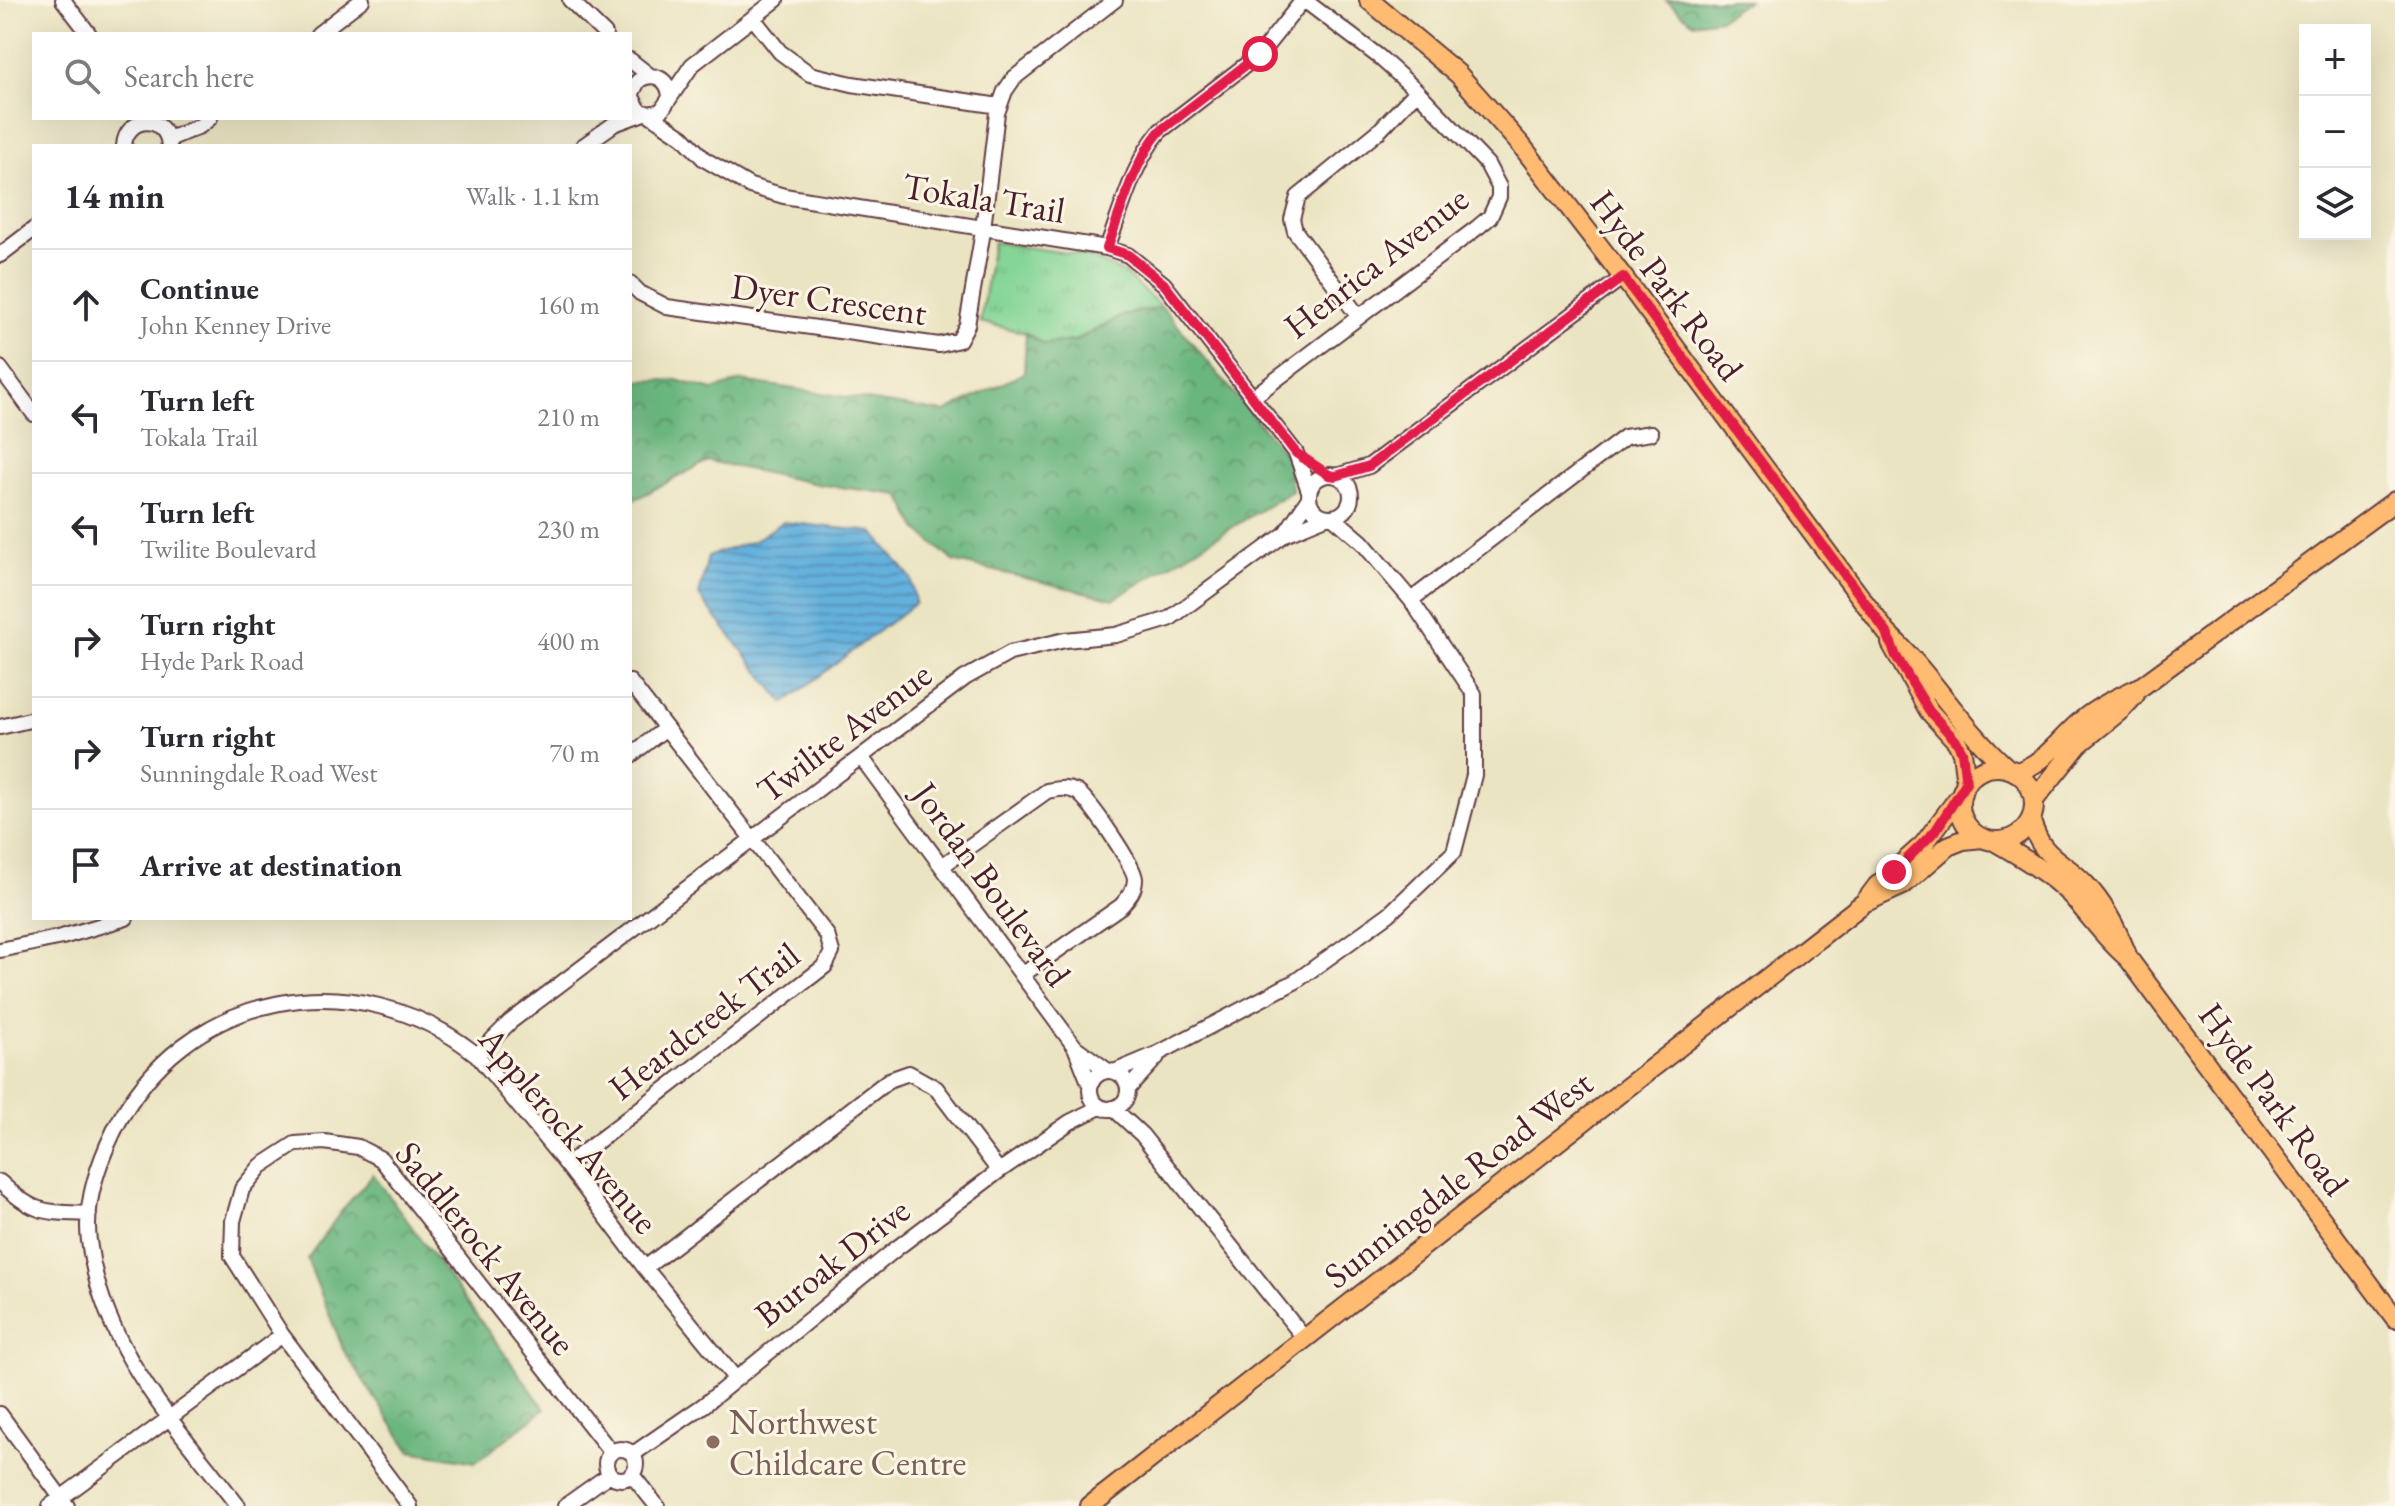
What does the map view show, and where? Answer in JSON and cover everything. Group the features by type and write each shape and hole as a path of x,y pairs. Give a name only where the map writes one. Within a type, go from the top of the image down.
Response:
{"main road":[{"name":"Hyde Park Road","path":"1369,0 1458,74 1521,145 1887,633 1910,654 1978,741 2011,770"},
{"path":"2142,686 2122,709 2079,744 2035,799 2031,821 2015,837 1988,840 1973,833 1961,814 1964,788 1983,769 2011,770 2041,761 2067,733 2097,709 2142,686 2395,501"},
{"name":"Hyde Park Road","path":"1887,633 1896,656 1929,711 1962,752 1964,788"},
{"path":"2011,770 2031,788 2035,799"},
{"name":"Sunningdale Road West","path":"1865,902 1877,886 1923,845 1964,788"},
{"name":"Hyde Park Road","path":"2031,821 2040,846 2098,898 2120,936 2128,958"},
{"name":"Sunningdale Road West","path":"1090,1506 1865,902 1903,885 1948,846 1963,840 1988,840"},
{"name":"Hyde Park Road","path":"1988,840 2055,882 2083,908 2109,943 2128,958 2395,1318"}],"street":[{"path":"63,0 87,32"},
{"path":"321,32 362,0"},
{"path":"570,0 603,32"},
{"path":"632,117 661,111 692,65 776,0"},
{"path":"983,228 999,106 1005,91 1014,78 1115,0"},
{"path":"1107,248 1142,157 1151,142 1160,131 1260,54 1304,0"},
{"name":"Henrica Avenue","path":"1253,397 1490,217 1499,197 1499,187 1487,164 1417,91 1378,56 1304,0"},
{"path":"753,18 780,52 810,74 852,84 999,106"},
{"path":"632,61 666,83 670,98"},
{"path":"632,87 643,77 692,65"},
{"path":"1358,316 1295,231 1293,208 1305,189 1379,131 1417,91"},
{"path":"632,92 635,106 647,114"},
{"name":"Tokala Trail","path":"670,98 683,137"},
{"name":"Tokala Trail","path":"647,114 683,137 704,159 750,186 763,190 784,196 1107,248 1128,255 1164,284 1296,453 1309,495"},
{"path":"125,144 128,131 139,120 154,123 166,132 169,142 208,120"},
{"path":"586,144 615,121"},
{"name":"Dyer Crescent","path":"632,285 640,293 667,307 947,345 959,340 965,333 983,228"},
{"path":"0,255 32,231"},
{"path":"1305,1339 1142,1135 1099,1099 1097,1075 1159,1053 1296,981 1389,914 1454,852 1474,775 1474,694 1411,600 1362,542 1330,517 1314,511 1309,495 1316,480 1369,466 1623,277"},
{"path":"0,368 32,411"},
{"path":"1411,600 1625,437 1651,433"},
{"name":"Tokala Trail","path":"1296,453 1333,476"},
{"path":"1330,517 1345,510 1369,466"},
{"path":"1333,476 1347,485 1362,542"},
{"name":"Twilite Avenue","path":"1285,534 1309,495"},
{"name":"Twilite Avenue","path":"477,1055 510,1022 965,678 1010,653 1065,640 1116,635 1169,619 1285,534 1330,517"},
{"name":"Heardcreek Trail","path":"567,1165 830,959 832,943 827,935 632,685"},
{"path":"0,727 32,719"},
{"path":"632,754 666,728"},
{"name":"Jordan Boulevard","path":"861,757 1075,1047 1099,1099"},
{"path":"942,866 1047,791 1064,787 1081,794 1132,865 1135,880 1132,894 1121,906 1022,975"},
{"path":"0,950 62,937 119,920"},
{"name":"Applerock Avenue","path":"238,1506 121,1347 102,1306 88,1237 94,1183 103,1154 131,1100 149,1075 173,1052 202,1032 241,1013 306,998 369,1002 430,1023 477,1055 735,1378"},
{"name":"Jordan Boulevard","path":"1075,1047 1111,1071"},
{"path":"1099,1099 1123,1102 1159,1053"},
{"path":"1111,1071 1124,1079 1142,1135"},
{"path":"645,1268 889,1080 909,1073 936,1088 999,1171"},
{"name":"Buroak Drive","path":"633,1454 704,1405 897,1248 1099,1099"},
{"name":"Saddlerock Avenue","path":"410,1506 282,1335 232,1256 233,1221 242,1189 261,1166 295,1144 324,1142 358,1147 381,1159 611,1452"},
{"path":"0,1182 22,1203 42,1212 89,1214"},
{"path":"0,1414 59,1503 170,1416 282,1335"},
{"path":"620,1448 633,1454 637,1461 632,1475 619,1479 610,1474 606,1462 611,1452 620,1448"},
{"path":"565,1506 610,1474"},
{"path":"632,1475 657,1506"}],"green space":[{"path":"1666,0 1748,0 1720,19 1693,23"},
{"path":"993,242 1087,256 1125,274 1162,307 1124,315 1075,341 1043,344 1026,333 980,322"},
{"path":"1162,307 1289,459 1292,491 1114,599 953,561 917,529 900,495 817,484 708,461 632,501 632,381 676,380 713,390 742,381 945,412 1024,373 1026,333 1043,344 1075,341 1124,315"},
{"path":"373,1174 545,1409 476,1462 410,1451 344,1351 307,1259"}],"water":[{"path":"783,522 873,532 911,578 915,603 784,703 699,596 708,556 754,541"}],"place":[{"name":"Northwest Childcare Centre","path":"713,1442"}],"route":[{"path":"1260,54 1160,131 1151,142 1142,157 1107,248 1128,255 1164,284 1296,453 1329,475 1336,476 1369,466 1623,277 1887,633 1896,656 1921,699 1938,722 1950,732 1962,752 1966,783 1962,793 1936,830 1894,872"}]}
